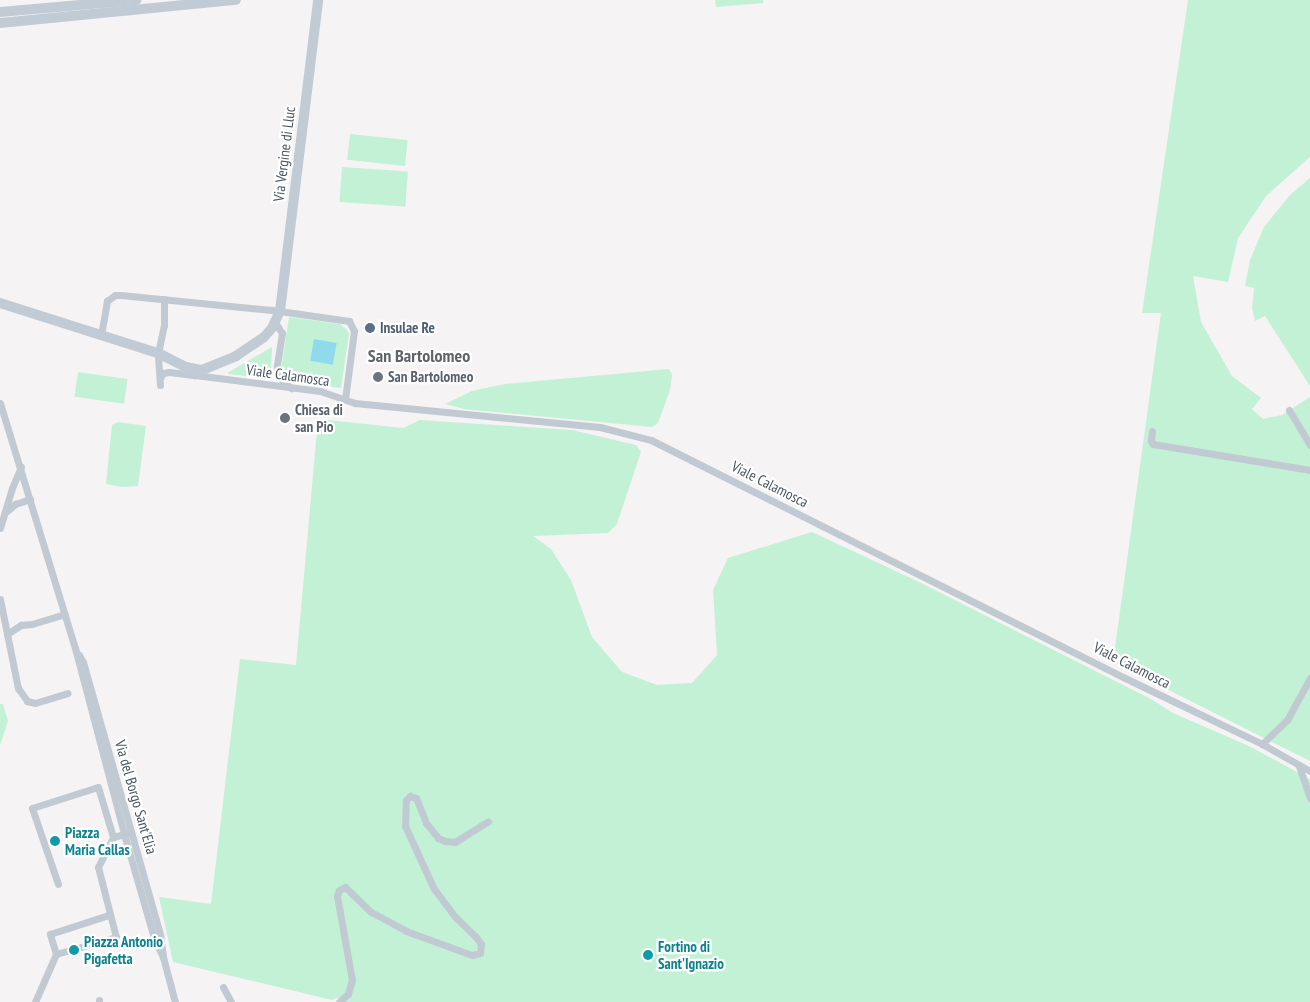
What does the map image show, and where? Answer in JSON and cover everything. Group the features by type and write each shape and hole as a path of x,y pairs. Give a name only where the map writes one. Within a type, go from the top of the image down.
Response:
{"street":[{"path":"0,12 136,0"},
{"path":"0,23 236,0"},
{"name":"Via Vergine di Lluc","path":"280,311 318,0"},
{"path":"101,335 105,306 110,298 121,294 343,319 352,323 354,331 345,399"},
{"path":"158,353 164,325 164,299"},
{"path":"0,303 158,353 186,367 195,375"},
{"path":"186,367 202,370 223,363 257,343 272,328 280,311"},
{"path":"274,322 282,332 277,366 278,376 292,388"},
{"name":"Viale Calamosca","path":"158,353 160,381 163,373 195,375 320,391 355,403 600,427 651,440 1125,678 1262,744 1310,771"},
{"name":"Via del Borgo Sant'Elia","path":"0,403 65,614 110,784 127,833"},
{"path":"1288,410 1310,445"},
{"path":"1152,431 1151,441 1153,444 1310,470"},
{"path":"0,528 7,511 12,488 21,467"},
{"path":"7,511 15,504 30,499"},
{"path":"0,599 18,688 27,701 36,703 68,693"},
{"path":"7,634 21,625 32,624 65,614"},
{"name":"Via del Borgo Sant'Elia","path":"75,648 83,662 154,938 163,957 175,1002"},
{"path":"1262,744 1287,720 1310,678"},
{"path":"1299,766 1310,798"},
{"path":"58,884 32,808 110,784"},
{"path":"56,954 116,937 98,867 113,837 98,787"},
{"path":"339,1002 348,994 352,980 337,896 339,890 346,886 371,912 406,931 472,955 477,955 482,949 476,937 456,918 434,889 405,826 404,812 408,797 412,796 417,799 422,816 438,838 445,841 455,842 488,821"},
{"path":"113,837 127,833"},
{"path":"35,1002 56,954 50,934 109,915"},
{"path":"223,987 230,1002"}],"green space":[{"path":"715,0 763,0 763,3 716,7"},
{"path":"1188,0 1310,0 1310,157 1266,196 1238,238 1228,282 1193,276 1201,322 1232,376 1261,398 1252,409 1263,419 1282,415 1310,397 1310,761 1113,662 1161,313 1142,313"},
{"path":"350,134 408,140 405,166 347,160"},
{"path":"342,167 408,172 405,207 340,202"},
{"path":"1310,178 1310,386 1265,316 1255,321 1252,308 1254,288 1245,286 1250,260 1264,227 1290,195"},
{"path":"289,317 340,324 347,330 349,334 341,388 292,382 281,370"},
{"path":"272,347 271,370 265,376 255,377 228,374 229,372"},
{"path":"669,369 672,375 670,390 658,423 652,427 464,409 445,404 472,391 505,384"},
{"path":"78,372 128,379 124,404 75,397"},
{"path":"318,419 403,428 420,420 572,430 636,445 641,452 617,524 608,533 533,536 551,549 571,580 592,637 622,672 657,685 692,683 717,655 713,590 728,558 812,532 919,582 1149,698 1173,713 1251,747 1310,779 1310,1002 342,1002 338,998 332,1000 173,962 159,897 211,904 240,659 296,665"},
{"path":"118,422 146,426 138,486 122,487 106,484 112,425"},
{"path":"0,704 3,704 8,721 0,745"}],"water":[{"path":"314,339 337,343 333,365 310,361"}],"place":[{"name":"Insulae Re","path":"370,328"},
{"name":"San Bartolomeo","path":"378,377"},
{"name":"Chiesa di san Pio","path":"285,418"},
{"name":"Piazza Maria Callas","path":"55,841"},
{"name":"Piazza Antonio Pigafetta","path":"74,950"},
{"name":"Fortino di Sant'Ignazio","path":"648,955"}],"district":[{"name":"San Bartolomeo","path":"419,356"}]}
